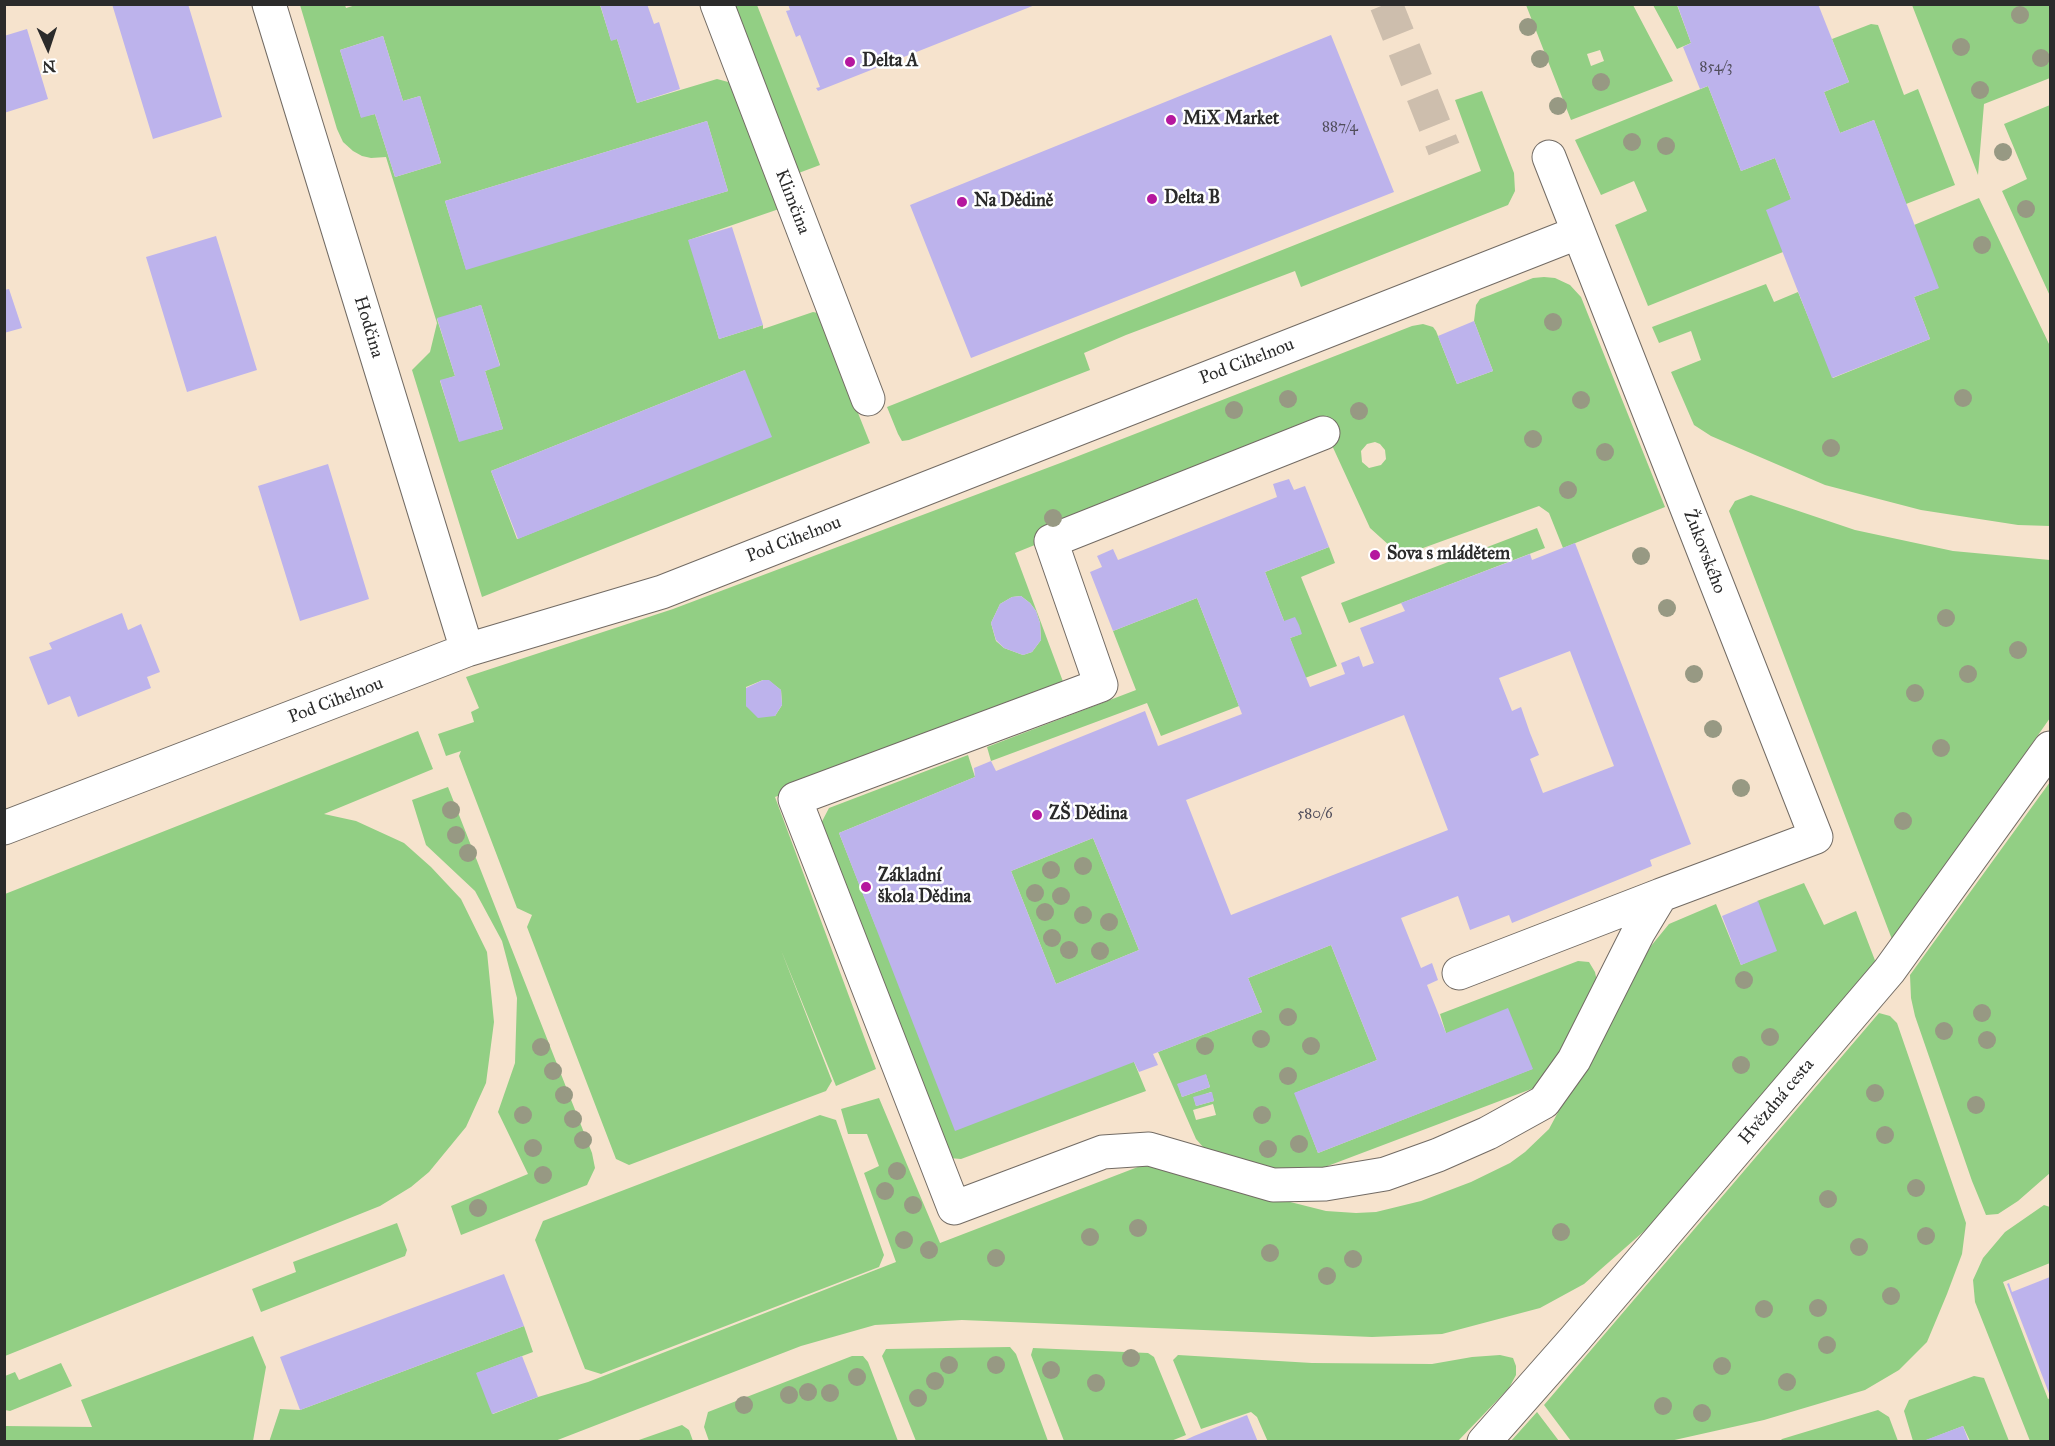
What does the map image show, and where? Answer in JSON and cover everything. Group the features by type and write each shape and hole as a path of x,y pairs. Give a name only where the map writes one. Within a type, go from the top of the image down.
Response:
{"street":[{"name":"Hodčina","path":"269,4 467,650"},
{"name":"Klimčina","path":"717,4 868,399"},
{"name":"Žukovského","path":"1549,158 1816,837 1661,895"},
{"name":"Pod Cihelnou","path":"4,828 467,650 662,592 1577,233"},
{"path":"1323,433 1051,541 1101,685 795,799 954,1208 1103,1152 1149,1149 1273,1185 1325,1184 1384,1174 1438,1155 1488,1133 1544,1102 1574,1060 1638,933 1661,895"},
{"name":"Hvězdná cesta","path":"1484,1442 1889,971 2050,748"},
{"path":"1459,973 1661,895"}],"green space":[{"path":"359,4 600,5 611,40 617,39 637,103 717,79 732,83 779,209 689,240 719,339 763,325 763,329 813,312 818,313 870,443 482,597 412,370 430,352 437,323 386,157 362,156 343,142 337,129 300,5 345,5 346,8","holes":["383,36 403,101 420,96 441,163 395,177 375,114 361,117 340,50","707,121 728,191 466,269 445,201","481,305 500,365 485,371 503,429 459,441 440,381 455,376 437,319","745,370 644,488 517,539 491,471"]},
{"path":"729,5 757,5 820,165 796,174"},
{"path":"1526,5 1633,5 1673,81 1571,120","holes":["1600,50 1604,61 1591,66 1587,54"]},
{"path":"1653,5 1677,5 1691,43 1677,49"},
{"path":"1912,5 2050,5 2050,78 1984,104 1978,175"},
{"path":"1871,24 1878,25 1904,95 1918,89 1955,185 1906,204 1874,120 1840,133 1824,92 1849,82 1832,39"},
{"path":"1708,86 1741,171 1775,158 1791,199 1783,252 1648,306 1615,225 1647,211 1634,181 1601,195 1575,140"},
{"path":"1482,91 1514,173 1515,191 1508,205 1301,287 1295,271 1126,335 1084,353 1090,370 902,441 887,407 1481,171 1455,100"},
{"path":"2050,105 2050,296 2002,191 2027,179 2004,124"},
{"path":"1979,198 2050,346 2050,526 2018,525 1921,510 1825,485 1711,436 1694,425 1671,372 1701,360 1691,331 1659,343 1652,327 1766,284 1774,302 1798,292 1833,378 1930,339 1914,297 1938,288 1914,225"},
{"path":"1533,278 1555,278 1570,285 1581,297 1665,507 1563,548 1549,513 1539,506 1401,556 1370,528 1324,428 1015,553 1065,687 775,797 876,1069 836,1086 781,950 832,1081 826,1091 629,1165 616,1159 527,927 532,915 517,908 459,756 461,751 446,756 438,734 474,722 471,712 479,708 466,677 673,609 1063,462 1412,326 1423,324 1433,327 1457,384 1493,371 1474,321 1476,305 1480,299","holes":["1375,442 1385,450 1386,459 1381,465 1369,468 1362,462 1361,451 1367,444","1021,596 1030,603 1040,623 1041,640 1032,652 1023,655 1004,648 996,641 991,623 1000,604 1012,597","768,680 781,690 782,705 775,716 746,706 746,687"]},
{"path":"1751,495 1855,530 1953,551 2050,560 2050,718 1893,942 1729,511 1735,501"},
{"path":"1537,528 1545,548 1349,623 1341,603"},
{"path":"1329,547 1335,563 1301,577 1337,666 1305,678 1290,638 1301,634 1284,621 1265,572"},
{"path":"1197,598 1239,706 1161,736 1147,703 991,761 987,747 1136,690 1113,631"},
{"path":"418,731 433,769 324,814 356,821 404,843 431,867 461,899 487,952 494,1022 486,1083 466,1127 429,1172 411,1187 380,1206 5,1356 5,894"},
{"path":"968,755 975,777 839,833 876,927 1134,1062 1146,1091 961,1159 949,1158 817,831 829,808"},
{"path":"2050,782 2050,1173 2018,1201 1998,1214 1986,1215 1915,1016 1910,975"},
{"path":"448,787 592,1153 595,1168 587,1185 461,1235 451,1206 528,1174 498,1112 515,1063 517,998 502,941 475,891 426,845 412,800"},
{"path":"1093,838 1139,950 1056,984 1011,871"},
{"path":"1804,883 1824,925 1856,911 1876,963 1650,1226 1584,1284 1540,1308 1442,1334 1372,1337 962,1320 875,1325 801,1346 555,1441 269,1442 280,1409 300,1410 524,1326 533,1352 477,1373 493,1414 588,1382 896,1262 864,1173 879,1166 867,1134 848,1134 841,1109 879,1098 940,1243 1143,1165 1326,1211 1376,1212 1421,1201 1471,1182 1510,1163 1549,1129 1651,946 1669,924 1716,904 1741,965 1775,950 1757,901"},
{"path":"1331,945 1377,1060 1295,1093 1318,1153 1532,1069 1446,1033 1440,1014 1578,961 1589,962 1595,972 1598,986 1542,1085 1317,1170 1285,1171 1210,1155 1196,1139 1158,1052 1262,1012 1248,978","holes":["1206,1075 1210,1087 1182,1097 1178,1084","1211,1092 1214,1101 1196,1106 1194,1098","1213,1104 1216,1115 1196,1120 1193,1110"]},
{"path":"1879,1013 1890,1016 1897,1023 1966,1223 1962,1254 1927,1342 1899,1370 1865,1390 1764,1420 1670,1441 1571,1441 1544,1405"},
{"path":"820,1115 836,1120 884,1255 879,1267 601,1374 585,1369 535,1240 543,1221"},
{"path":"2044,1205 2050,1207 2050,1263 2003,1282 2048,1399 2050,1398 2050,1441 2030,1441 1975,1302 1973,1280 1983,1258 2005,1232"},
{"path":"397,1223 407,1250 405,1256 261,1312 252,1289 296,1272 293,1262"},
{"path":"253,1336 266,1367 253,1441 5,1441 5,1426 92,1427 81,1400"},
{"path":"1010,1347 1016,1354 1048,1441 916,1441 882,1356 886,1349"},
{"path":"1033,1348 1148,1353 1154,1357 1186,1435 1171,1441 1064,1441 1031,1355"},
{"path":"1178,1355 1312,1363 1432,1364 1500,1355 1513,1358 1516,1375 1509,1388 1458,1441 1268,1442 1257,1417 1251,1412 1201,1429 1173,1360"},
{"path":"852,1356 863,1356 868,1362 898,1441 709,1441 704,1427 708,1412"},
{"path":"61,1363 72,1386 10,1411 5,1410 5,1376 15,1372 19,1380"},
{"path":"1974,1376 1984,1378 2009,1441 1970,1441 1963,1426 1924,1441 1913,1441 1904,1411 1909,1400"},
{"path":"1878,1410 1889,1417 1898,1441 1780,1441 1782,1439"},
{"path":"1537,1412 1559,1441 1511,1441"},
{"path":"682,1425 689,1430 693,1441 636,1441"}],"building":[{"path":"112,4 188,4 222,117 153,139"},
{"path":"600,4 647,4 654,24 659,22 680,89 637,103 617,39 611,41"},
{"name":"Delta A","path":"788,4 1035,5 818,91 816,88 820,87 800,35 796,37 786,11 790,10"},
{"path":"1677,4 1818,4 1849,82 1824,92 1840,133 1874,120 1939,288 1914,297 1930,339 1832,378 1766,210 1791,199 1775,158 1741,171 1708,86 1700,89 1683,47 1691,43"},
{"path":"27,29 48,99 4,113 4,36"},
{"name":"Delta B","path":"1331,35 1394,192 971,358 910,205"},
{"path":"383,36 403,101 420,96 441,163 395,177 375,114 361,118 340,50"},
{"path":"707,121 728,191 466,270 445,201"},
{"path":"732,227 763,325 719,339 688,240"},
{"path":"216,236 257,370 187,392 146,257"},
{"path":"9,289 22,328 4,333 4,290"},
{"path":"481,305 500,366 485,371 503,429 459,442 440,380 455,376 437,318"},
{"path":"1474,321 1493,371 1457,384 1438,336"},
{"path":"745,370 772,437 518,539 491,471"},
{"path":"328,464 369,599 300,621 258,486"},
{"name":"ZŠ Dědina","path":"1289,479 1294,490 1305,486 1329,547 1265,572 1284,621 1295,617 1299,625 1302,634 1290,638 1310,687 1345,674 1341,663 1359,656 1363,667 1374,663 1360,628 1405,611 1401,603 1530,554 1532,560 1575,543 1691,844 1650,860 1652,866 1512,923 1509,915 1470,930 1458,896 1401,918 1421,968 1432,963 1438,980 1427,985 1446,1033 1508,1008 1533,1069 1318,1153 1294,1093 1377,1060 1331,945 1248,978 1262,1012 1153,1054 1158,1065 1139,1072 1134,1062 955,1131 839,833 975,777 974,768 991,761 996,771 1145,711 1158,746 1242,714 1197,598 1113,631 1090,572 1102,567 1097,556 1113,549 1118,560 1277,497 1273,484","holes":["1570,651 1614,766 1543,793 1530,759 1539,755 1521,707 1512,711 1499,678","1404,715 1448,830 1231,915 1186,800","1093,838 1139,950 1056,984 1011,871"]},
{"path":"1021,596 1036,611 1040,623 1041,640 1032,652 1023,655 1004,648 996,640 991,623 1000,604 1012,597"},
{"path":"122,613 128,630 141,624 160,672 147,677 151,688 78,717 70,696 48,705 29,657 52,649 49,643"},
{"path":"763,680 769,680 781,690 782,705 775,716 758,718 746,706 746,688"},
{"path":"1758,901 1777,951 1741,965 1722,916"},
{"path":"1206,1074 1210,1087 1182,1097 1177,1084"},
{"path":"1212,1092 1214,1101 1196,1106 1193,1097"},
{"path":"504,1274 524,1326 300,1410 280,1357"},
{"path":"2050,1277 2050,1396 2007,1284 2009,1283 2012,1292"},
{"path":"522,1356 538,1397 492,1414 476,1373"},
{"path":"1247,1415 1258,1442 1181,1442 1194,1436"},
{"path":"1963,1426 1969,1442 1923,1442 1923,1441"}],"tunnel":[{"path":"1386,4 1444,149"}],"place":[{"name":"Delta A","path":"850,62"},
{"name":"MiX Market","path":"1171,120"},
{"name":"Delta B","path":"1152,199"},
{"name":"Na Dědině","path":"962,202"},
{"name":"Sova s mládětem","path":"1375,555"},
{"name":"ZŠ Dědina","path":"1037,815"},
{"name":"Základní škola Dědina","path":"866,887"}]}
